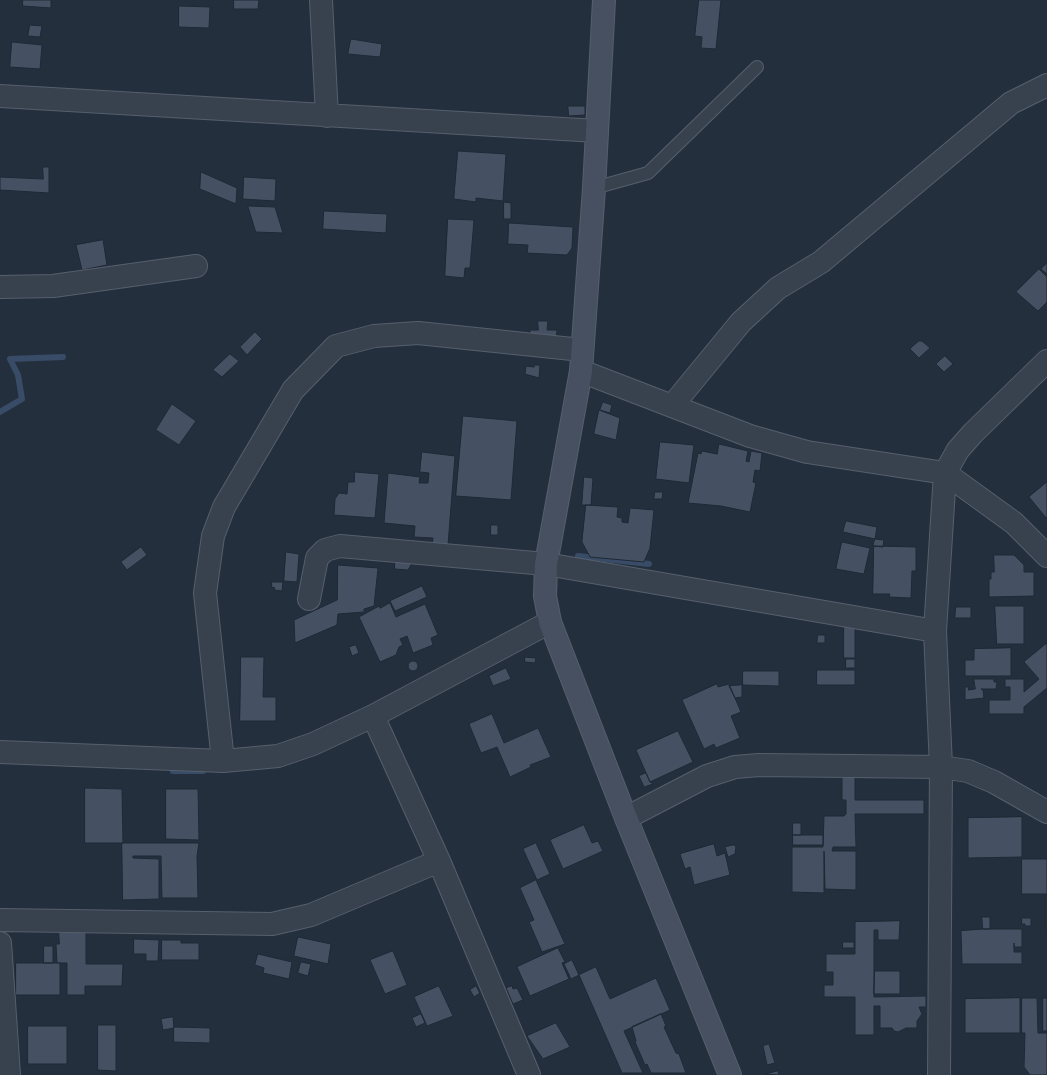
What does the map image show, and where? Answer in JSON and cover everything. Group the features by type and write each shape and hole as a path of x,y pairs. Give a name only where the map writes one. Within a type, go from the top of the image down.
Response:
{"main road":[{"path":"604,0 594,188 581,360 546,564 545,596 550,622 626,818 730,1075"}],"street":[{"path":"321,0 326,116"},
{"path":"672,406 741,322 778,288 820,262 1011,103 1047,85"},
{"path":"0,96 597,131"},
{"path":"0,287 53,286 196,266"},
{"path":"223,761 205,593 213,536 224,507 293,390 336,346 374,336 418,333 581,360 672,406 750,436 807,452 945,473 1014,523 1047,556"},
{"path":"939,1075 941,767 935,632 945,473 958,450 973,433 1047,361"},
{"path":"309,599 317,558 325,550 340,546 546,564 935,632"},
{"path":"0,752 223,761 278,756 312,744 373,716 550,622"},
{"path":"373,716 439,861 529,1075"},
{"path":"626,818 707,776 735,767 759,765 941,767 968,771 994,782 1047,812"},
{"path":"0,920 272,924 311,915 439,861"},
{"path":"0,943 9,1075"}],"lane":[{"path":"594,188 648,173 757,67"}],"building":[{"path":"23,0 51,0 51,8 23,6"},
{"path":"234,0 259,0 258,9 234,9"},
{"path":"699,0 721,0 716,49 701,48 702,37 695,36"},
{"path":"179,6 210,7 209,28 179,27"},
{"path":"30,25 42,26 40,37 28,36"},
{"path":"351,39 382,44 380,57 348,54"},
{"path":"12,42 42,45 40,69 10,67"},
{"path":"568,106 585,106 585,115 569,116"},
{"path":"458,151 506,154 503,201 476,198 476,202 454,199"},
{"path":"43,167 49,167 49,193 0,190 0,177 43,179"},
{"path":"201,172 237,188 236,204 200,189"},
{"path":"244,177 276,179 275,201 243,199"},
{"path":"504,202 511,203 511,219 504,219"},
{"path":"248,206 275,207 283,233 256,232"},
{"path":"324,211 387,214 386,233 323,229"},
{"path":"448,219 474,220 470,268 465,268 464,278 445,276"},
{"path":"509,223 573,227 572,248 567,255 527,253 528,245 508,244"},
{"path":"103,240 107,265 82,270 76,245"},
{"path":"1047,263 1047,274 1041,269"},
{"path":"1039,269 1047,277 1047,302 1038,311 1016,292"},
{"path":"538,321 548,321 547,330 557,330 556,341 530,340 530,330 538,330"},
{"path":"255,332 262,339 247,355 240,347"},
{"path":"919,341 922,341 930,348 919,358 910,349"},
{"path":"230,354 239,361 222,377 213,370"},
{"path":"945,356 953,364 944,372 936,364"},
{"path":"534,365 540,365 539,378 525,374 526,366 534,367"},
{"path":"603,402 612,405 610,413 600,410"},
{"path":"172,404 196,421 179,445 156,430"},
{"path":"599,410 620,418 616,440 594,434"},
{"path":"463,416 517,421 511,500 456,496"},
{"path":"660,442 694,445 689,483 656,479"},
{"path":"719,444 748,451 746,461 749,462 751,451 762,453 760,471 755,470 753,482 756,483 750,512 721,506 688,503 698,453 701,454 702,451 717,454"},
{"path":"422,452 455,456 448,545 432,544 433,538 414,537 415,526 384,523 388,473 420,477 419,483 428,483 429,473 420,472"},
{"path":"355,472 379,474 375,518 334,515 335,499 339,493 347,494 348,482 354,482"},
{"path":"584,477 593,478 591,505 582,505"},
{"path":"1047,482 1047,519 1029,497"},
{"path":"655,492 663,492 662,499 654,499"},
{"path":"586,505 618,507 617,517 622,518 622,522 628,523 630,508 654,510 650,548 644,562 590,557 582,542"},
{"path":"846,521 877,527 875,539 843,532"},
{"path":"491,525 498,525 498,535 491,535"},
{"path":"875,539 884,540 883,547 873,546"},
{"path":"842,542 870,548 864,574 836,569"},
{"path":"874,546 916,547 916,571 912,571 911,598 889,597 890,594 873,594"},
{"path":"141,547 147,555 127,570 121,562"},
{"path":"286,552 299,554 297,582 284,581"},
{"path":"994,555 1014,555 1024,565 1024,572 1034,572 1034,596 989,597 989,579 991,579 991,572 994,572"},
{"path":"395,562 412,563 408,570 395,569"},
{"path":"338,565 378,568 374,606 364,609 364,612 338,614 337,625 295,643 294,620 337,600"},
{"path":"272,582 283,582 282,591 274,590 275,588 272,587"},
{"path":"422,586 427,597 395,611 390,601"},
{"path":"390,603 396,617 425,604 438,635 431,638 433,645 413,653 407,636 400,639 403,645 399,647 396,655 380,662 359,617 379,606 380,608"},
{"path":"995,606 1024,606 1024,644 997,644"},
{"path":"956,607 971,607 971,618 955,618"},
{"path":"844,622 855,625 855,658 844,658"},
{"path":"818,635 825,635 825,643 817,643"},
{"path":"1047,643 1047,688 1024,707 1024,714 989,714 989,700 1010,700 1010,687 1005,687 1005,679 1024,679 1024,692 1039,679 1024,662"},
{"path":"356,645 359,653 352,656 349,647"},
{"path":"1011,648 1011,676 965,676 965,660 974,660 974,649"},
{"path":"241,657 264,657 263,697 276,697 276,721 240,721"},
{"path":"525,657 536,658 535,663 525,662"},
{"path":"846,659 855,659 855,668 846,668"},
{"path":"411,661 415,661 418,666 415,671 411,671 408,668 408,664"},
{"path":"506,668 511,679 493,686 489,676"},
{"path":"817,670 855,670 855,685 817,685"},
{"path":"743,671 779,671 779,686 743,685"},
{"path":"974,679 994,679 994,682 997,682 996,689 981,689 983,690 984,698 965,700 965,687 969,687 968,690 975,689"},
{"path":"717,684 718,687 729,684 741,712 731,716 740,738 716,748 714,744 704,749 682,700"},
{"path":"742,685 742,697 735,698 729,686"},
{"path":"492,714 504,743 538,728 551,757 530,765 531,767 510,777 497,747 481,753 469,724"},
{"path":"678,731 693,762 650,782 636,750"},
{"path":"646,773 650,782 653,784 644,787 639,776"},
{"path":"855,773 855,800 924,800 924,814 855,814 856,847 833,847 832,851 856,851 856,890 825,889 824,851 824,893 792,892 792,847 823,847 824,816 844,816 846,814 846,800 842,800 842,774"},
{"path":"85,788 122,789 123,843 85,843"},
{"path":"166,789 198,789 199,840 166,839"},
{"path":"1022,817 1022,857 968,858 968,818"},
{"path":"793,823 801,823 801,835 793,835"},
{"path":"584,825 592,843 598,841 603,851 563,869 550,840"},
{"path":"793,835 823,835 823,845 793,845"},
{"path":"122,843 199,843 197,856 198,898 162,898 161,856 133,856 133,858 159,859 159,899 123,900"},
{"path":"536,843 550,874 537,880 523,849"},
{"path":"714,844 717,856 725,853 730,875 694,885 690,867 685,869 680,854"},
{"path":"734,845 736,847 735,854 728,857 725,847"},
{"path":"1022,859 1047,859 1047,929 1046,894 1022,894"},
{"path":"536,880 565,944 542,952 529,922 534,920 520,888"},
{"path":"982,917 990,917 990,929 983,929"},
{"path":"1022,918 1031,918 1031,926 1025,926 1025,924 1022,924"},
{"path":"900,921 899,940 878,940 878,930 874,930 874,997 926,996 926,1007 919,1007 922,1014 917,1021 917,1028 906,1028 898,1032 894,1031 892,1028 880,1028 880,1006 874,1006 874,1035 855,1035 855,997 824,997 824,985 833,985 833,972 826,972 826,954 855,954 855,922"},
{"path":"983,929 1022,929 1022,947 1014,947 1014,952 1022,952 1022,964 962,964 961,931"},
{"path":"59,932 86,932 86,964 123,964 122,986 85,986 85,995 67,995 67,963 57,963 56,944 59,944"},
{"path":"298,937 331,944 328,964 294,956"},
{"path":"134,939 159,940 158,961 146,961 146,954 134,954"},
{"path":"162,940 181,940 181,943 199,943 199,960 162,960"},
{"path":"843,942 854,942 854,948 843,948"},
{"path":"44,946 53,946 53,963 44,963"},
{"path":"558,948 565,962 562,963 569,979 530,996 517,967"},
{"path":"393,951 407,985 385,994 370,960"},
{"path":"258,954 292,962 289,979 263,973 264,968 255,965"},
{"path":"572,960 579,975 571,979 564,964"},
{"path":"301,962 311,964 308,976 298,973"},
{"path":"16,963 60,963 60,995 16,995"},
{"path":"596,967 610,999 656,978 670,1010 624,1031 643,1073 622,1073 579,975"},
{"path":"875,971 900,971 900,994 874,994"},
{"path":"439,986 453,1016 427,1026 414,997"},
{"path":"476,986 480,993 474,997 470,990"},
{"path":"512,986 513,989 517,988 523,1000 513,1004 506,988"},
{"path":"1020,998 1020,1033 965,1033 965,999"},
{"path":"1022,998 1037,998 1038,1033 1047,1033 1047,1075 1030,1075 1024,1067 1025,1033 1022,1033"},
{"path":"1043,998 1047,998 1047,1031 1043,1031"},
{"path":"421,1014 425,1023 416,1027 412,1018"},
{"path":"661,1014 666,1026 664,1027 676,1053 679,1054 686,1073 651,1073 647,1064 645,1065 635,1042 632,1027"},
{"path":"173,1017 174,1028 163,1030 161,1019"},
{"path":"556,1023 570,1047 543,1059 527,1036"},
{"path":"98,1025 116,1025 116,1071 98,1070"},
{"path":"28,1026 67,1026 67,1064 28,1064"},
{"path":"174,1027 210,1028 210,1043 174,1042"},
{"path":"769,1044 775,1063 767,1065 763,1046"},
{"path":"778,1071 779,1075 766,1074"}],"waterway":[{"path":"0,412 22,399 18,375 10,359 63,357"},
{"path":"578,556 649,564"},
{"path":"173,771 203,771"}]}
